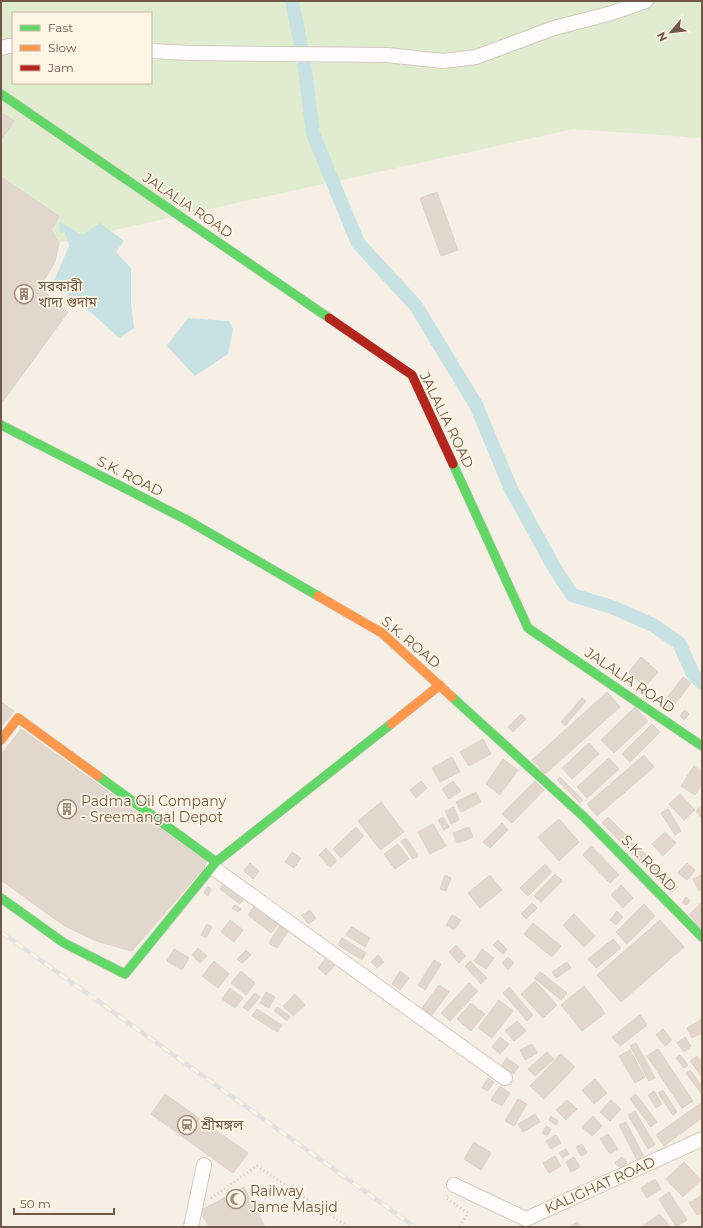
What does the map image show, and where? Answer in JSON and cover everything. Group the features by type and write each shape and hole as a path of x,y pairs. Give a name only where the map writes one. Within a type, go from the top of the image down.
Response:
{"main road":[{"name":"JALALIA ROAD","path":"1,94 412,376 528,628 702,746"},
{"name":"S.K. ROAD","path":"1,425 187,520 382,633 583,816 702,937"},
{"path":"1,898 64,943 125,974 214,864 440,686"},
{"path":"1,740 18,718 214,864"}],"street":[{"path":"152,50 190,53 387,55 443,61 476,57 554,28 646,1"},
{"path":"1,48 12,46"},
{"path":"214,864 505,1078"},
{"name":"KALIGHAT ROAD","path":"454,1185 526,1219 702,1139"},
{"path":"191,1227 204,1165"}],"path":[{"path":"194,1209 258,1166 348,1227"},
{"path":"446,1198 468,1213 459,1227"}],"green space":[{"path":"1,1 702,1 702,138 573,129 1,255"}],"water":[{"path":"59,221 82,235 100,223 124,241 116,252 131,268 131,303 134,328 119,338 94,315 56,285 54,281 69,246 65,232 60,233"},
{"path":"188,318 229,321 233,329 228,354 195,376 167,346"}],"building":[{"path":"1,112 14,121 1,140"},
{"name":"সরকারী খাদ্য গুদাম","path":"1,177 59,216 51,230 59,243 55,262 41,285 53,303 68,312 1,404"},
{"path":"437,192 458,250 441,256 420,198"},
{"path":"641,657 658,672 645,687 628,673"},
{"path":"612,664 619,670 614,675 607,669"},
{"path":"683,677 691,683 670,710 662,704"},
{"path":"607,692 620,707 545,774 532,760"},
{"path":"582,698 586,701 565,726 561,722"},
{"path":"1,702 14,711 1,727"},
{"path":"635,707 648,721 614,753 601,740"},
{"path":"684,710 689,714 684,720 680,716"},
{"path":"521,714 526,719 513,732 508,727"},
{"path":"652,724 660,732 630,762 622,754"},
{"name":"Padma Oil Company - Sreemangal Depot","path":"21,729 208,863 132,951 96,941 63,925 1,880 1,755"},
{"path":"483,739 491,754 469,766 460,752"},
{"path":"589,743 599,754 572,779 562,768"},
{"path":"644,755 654,767 597,816 587,804"},
{"path":"452,757 460,772 440,782 432,768"},
{"path":"609,758 619,769 587,798 577,787"},
{"path":"503,759 518,770 500,795 486,784"},
{"path":"694,766 702,772 702,784 695,795 681,786"},
{"path":"560,777 583,800 580,803 557,780"},
{"path":"421,781 427,788 416,798 410,790"},
{"path":"453,781 461,791 449,799 442,789"},
{"path":"535,781 544,790 512,823 502,814"},
{"path":"476,792 481,802 461,812 456,802"},
{"path":"680,794 695,810 684,820 669,804"},
{"path":"381,802 404,832 380,850 358,821"},
{"path":"702,805 702,818 696,811"},
{"path":"454,807 459,820 451,824 445,811"},
{"path":"668,809 681,831 675,835 661,813"},
{"path":"443,817 449,827 444,830 438,820"},
{"path":"608,817 678,887 671,893 602,823"},
{"path":"559,819 579,842 559,861 538,837"},
{"path":"502,823 508,830 490,848 483,842"},
{"path":"433,824 446,846 430,854 418,832"},
{"path":"356,827 364,836 341,858 333,849"},
{"path":"469,827 473,837 457,843 453,833"},
{"path":"665,832 676,843 663,856 652,844"},
{"path":"406,838 418,855 413,859 401,841"},
{"path":"398,844 409,859 395,869 384,854"},
{"path":"591,846 619,875 610,883 583,855"},
{"path":"326,848 337,861 330,867 319,855"},
{"path":"292,852 301,858 294,868 285,862"},
{"path":"250,863 259,871 253,879 244,871"},
{"path":"687,863 695,870 687,880 678,873"},
{"path":"545,864 552,872 528,896 520,888"},
{"path":"555,874 562,881 541,902 534,896"},
{"path":"445,875 451,878 446,891 440,889"},
{"path":"490,875 502,890 480,908 468,893"},
{"path":"702,875 702,889 699,891 693,879"},
{"path":"224,883 245,898 240,904 220,889"},
{"path":"621,885 633,898 623,908 611,895"},
{"path":"207,887 211,889 208,896 204,893"},
{"path":"686,897 690,900 687,905 682,903"},
{"path":"702,902 702,929 689,915"},
{"path":"532,903 537,908 526,919 521,914"},
{"path":"644,904 655,916 627,944 616,932"},
{"path":"235,905 241,909 238,912 232,908"},
{"path":"255,905 279,923 271,933 248,915"},
{"path":"310,910 316,919 308,924 302,915"},
{"path":"617,911 623,917 616,925 610,920"},
{"path":"574,914 595,936 584,947 563,925"},
{"path":"452,915 461,920 454,930 446,925"},
{"path":"230,920 243,930 234,942 221,932"},
{"path":"660,920 684,947 621,1002 597,975"},
{"path":"281,923 290,929 277,948 269,943"},
{"path":"533,923 561,946 552,957 524,934"},
{"path":"207,924 212,927 206,938 201,935"},
{"path":"352,927 370,938 365,947 346,935"},
{"path":"342,938 366,953 362,960 338,945"},
{"path":"613,939 621,948 596,968 588,959"},
{"path":"498,940 507,949 503,954 493,945"},
{"path":"456,945 466,956 459,963 449,952"},
{"path":"198,948 207,956 200,963 192,955"},
{"path":"174,949 189,958 182,970 167,961"},
{"path":"482,949 494,958 486,969 474,961"},
{"path":"246,950 251,955 242,963 237,959"},
{"path":"378,955 384,962 377,968 371,962"},
{"path":"508,957 514,963 508,970 502,963"},
{"path":"326,958 335,965 326,975 318,968"},
{"path":"434,960 441,964 425,990 418,985"},
{"path":"214,961 229,974 218,988 202,976"},
{"path":"470,961 487,978 481,984 465,966"},
{"path":"567,962 571,968 556,978 552,972"},
{"path":"241,971 255,983 246,995 231,983"},
{"path":"400,971 409,978 400,990 392,984"},
{"path":"540,972 567,993 561,1000 534,978"},
{"path":"535,981 557,1005 543,1018 521,994"},
{"path":"469,983 478,991 450,1021 441,1013"},
{"path":"439,985 449,992 429,1019 419,1012"},
{"path":"584,986 605,1013 582,1031 561,1005"},
{"path":"509,987 533,1015 527,1021 503,993"},
{"path":"230,988 243,998 235,1008 222,999"},
{"path":"266,992 275,997 269,1008 260,1003"},
{"path":"255,993 260,997 248,1011 243,1007"},
{"path":"295,994 305,1005 293,1016 283,1006"},
{"path":"499,1000 513,1011 492,1038 478,1028"},
{"path":"471,1003 485,1014 471,1031 457,1019"},
{"path":"277,1007 290,1016 287,1021 274,1011"},
{"path":"257,1009 282,1025 277,1032 252,1016"},
{"path":"640,1015 647,1025 620,1046 612,1037"},
{"path":"702,1019 702,1033 692,1038 687,1028"},
{"path":"517,1021 526,1031 514,1041 505,1031"},
{"path":"663,1029 672,1040 665,1046 656,1035"},
{"path":"500,1037 509,1044 500,1054 492,1047"},
{"path":"685,1037 691,1046 684,1052 677,1043"},
{"path":"636,1043 655,1078 649,1081 630,1046"},
{"path":"532,1044 537,1053 525,1060 520,1050"},
{"path":"658,1049 693,1101 682,1108 647,1056"},
{"path":"630,1050 645,1077 635,1083 619,1056"},
{"path":"547,1052 554,1059 535,1076 528,1069"},
{"path":"561,1054 575,1067 544,1099 530,1086"},
{"path":"680,1055 688,1065 684,1068 676,1058"},
{"path":"697,1056 702,1063 702,1077 690,1061"},
{"path":"507,1058 519,1067 513,1074 501,1066"},
{"path":"690,1070 702,1086 702,1091 700,1092 686,1073"},
{"path":"488,1078 494,1082 488,1091 482,1088"},
{"path":"595,1079 607,1093 594,1104 582,1090"},
{"path":"500,1086 510,1093 502,1106 491,1100"},
{"path":"663,1090 677,1112 673,1115 658,1093"},
{"path":"654,1091 662,1104 656,1108 648,1095"},
{"path":"165,1094 248,1153 233,1173 151,1114"},
{"path":"636,1094 657,1122 651,1127 630,1099"},
{"path":"518,1099 527,1104 514,1126 505,1121"},
{"path":"567,1100 577,1109 566,1120 556,1110"},
{"path":"611,1100 621,1109 610,1121 600,1112"},
{"path":"702,1102 702,1118 664,1146 656,1135"},
{"path":"635,1111 655,1145 648,1149 628,1115"},
{"path":"535,1114 540,1122 523,1132 518,1124"},
{"path":"551,1116 558,1121 556,1125 549,1120"},
{"path":"593,1116 602,1126 592,1136 582,1127"},
{"path":"626,1122 645,1159 638,1162 619,1125"},
{"path":"546,1126 551,1129 547,1136 542,1133"},
{"path":"608,1134 618,1149 610,1154 600,1139"},
{"path":"556,1135 561,1143 551,1149 546,1141"},
{"path":"474,1142 491,1153 481,1170 464,1159"},
{"path":"582,1144 587,1153 581,1156 576,1147"},
{"path":"566,1149 569,1154 563,1158 559,1153"},
{"path":"555,1156 561,1166 549,1173 543,1163"},
{"path":"574,1157 580,1167 571,1172 566,1162"},
{"path":"621,1157 627,1162 622,1169 615,1163"},
{"path":"684,1162 701,1180 683,1197 666,1179"},
{"path":"655,1179 661,1189 647,1198 641,1188"},
{"name":"Railway Jame Masjid","path":"244,1187 265,1227 209,1227 200,1211"},
{"path":"669,1192 687,1220 676,1227 659,1199"},
{"path":"702,1195 702,1212 697,1215 689,1203"},
{"path":"660,1214 670,1227 645,1227 644,1225"},
{"path":"577,1222 581,1227 569,1227"}],"waterway":[{"path":"292,1 303,55 313,134 358,243 416,306 476,405 511,489 554,567 572,595 612,607 653,625 679,643 693,674 702,683"}],"railway":[{"path":"1,932 415,1227"}],"traffic: fast":[{"path":"1,94 329,318"},
{"path":"1,425 187,520 318,596"},
{"path":"453,464 528,628 702,746"},
{"path":"452,697 583,816 702,937"},
{"path":"1,898 64,943 125,974 216,862 391,724"},
{"path":"98,776 216,862"}],"traffic: slow":[{"path":"318,596 382,633 452,697"},
{"path":"391,724 440,685"},
{"path":"1,740 18,718 98,776"}],"traffic: jam":[{"path":"329,318 412,375 453,464"}],"place":[{"name":"সরকারী খাদ্য গুদাম","path":"24,294"},
{"name":"Padma Oil Company - Sreemangal Depot","path":"67,809"},
{"name":"শ্রীমঙ্গল","path":"187,1125"},
{"name":"Railway Jame Masjid","path":"236,1199"}]}
